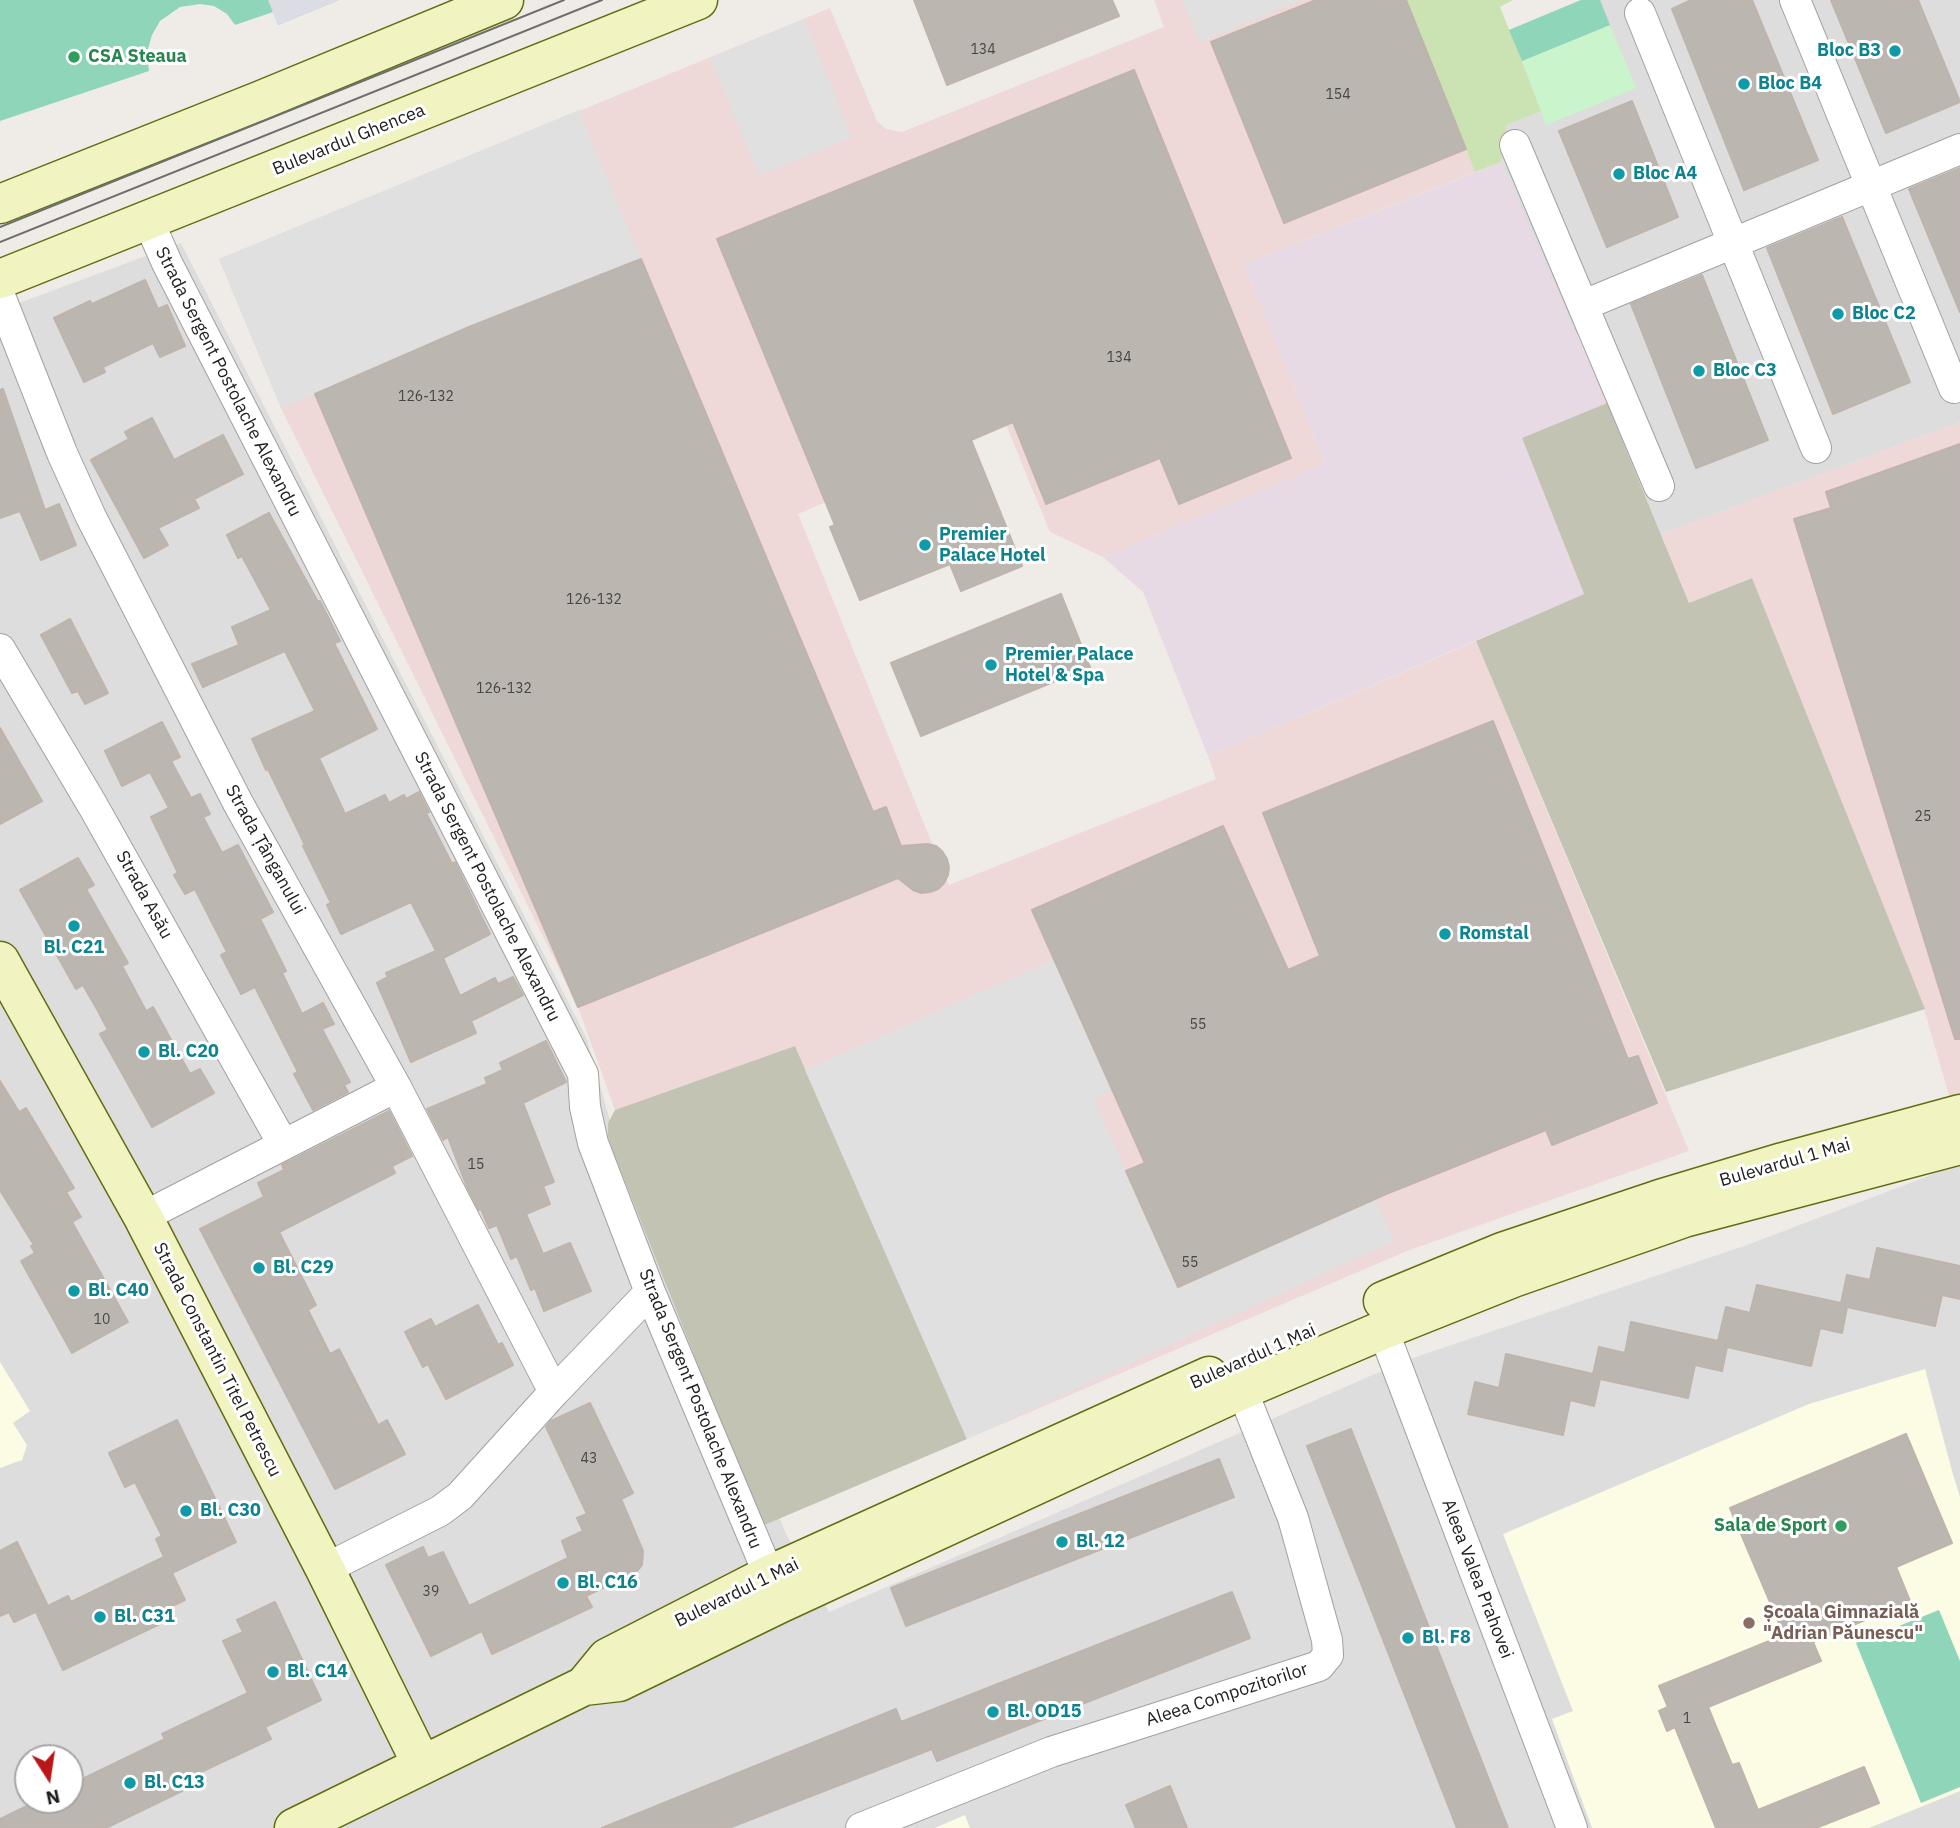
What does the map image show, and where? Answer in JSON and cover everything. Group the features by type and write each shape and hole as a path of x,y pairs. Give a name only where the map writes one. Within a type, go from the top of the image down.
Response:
{"main road":[{"path":"0,204 504,0"},
{"name":"Bulevardul Ghencea","path":"0,279 698,0"},
{"name":"Strada Constantin Titel Petrescu","path":"0,961 143,1217 325,1569 422,1765"},
{"name":"Bulevardul 1 Mai","path":"584,1686 607,1658 769,1576 1330,1323 1502,1252 1660,1199 1960,1114"},
{"name":"Bulevardul 1 Mai","path":"294,1828 584,1686 619,1682 779,1604 1242,1390 1383,1330 1513,1278 1684,1218 1960,1145"}],"street":[{"path":"1795,0 1954,388"},
{"path":"1640,13 1816,448"},
{"path":"1515,145 1659,486"},
{"path":"1584,305 1960,149"},
{"name":"Strada Sergent Postolache Alexandru","path":"148,220 167,262 583,1074 585,1107 593,1143 650,1292 769,1576"},
{"name":"Strada Țânganului","path":"0,296 62,453 91,517 238,803 396,1087 554,1392"},
{"name":"Strada Asău","path":"0,649 93,806 283,1144"},
{"path":"143,1217 396,1087"},
{"path":"325,1569 439,1511 460,1496 650,1292"},
{"name":"Aleea Valea Prahovei","path":"1383,1330 1572,1828"},
{"name":"Aleea Compozitorilor","path":"861,1828 1051,1752 1319,1666 1328,1655 1324,1628 1293,1518 1242,1390"}],"shaded area":[{"path":"268,0 339,0 278,25"},
{"path":"1154,0 1406,0 1475,172 1244,264 1325,464 1103,557 1050,532 1006,425 798,514 949,885 1216,779 1208,756 1476,641 1689,1151 1407,1251 967,1439 795,1046 615,1110 578,1007 281,408 219,259 830,8 877,121 886,129 902,132 1164,27"},
{"path":"1182,0 1301,0 1200,42"},
{"path":"1581,0 1960,0 1960,422 1661,534 1579,335 1574,337 1501,162 1507,125 1542,111 1509,30"},
{"path":"804,19 852,137 759,176 710,58"},
{"path":"579,110 641,259 281,408 219,259"},
{"path":"1501,162 1607,403 1522,438 1584,594 1208,756 1143,592 1103,557 1325,464 1244,264"},
{"path":"181,243 587,1039 614,1135 787,1536 829,1612 1407,1360 1747,1245 1960,1164 1960,1828 0,1828 0,310"},
{"path":"1607,403 1689,603 1752,578 1925,1009 1666,1092 1476,641 1584,594 1522,438"},
{"path":"1960,422 1960,1134 1924,1009 1751,578 1689,603 1661,534"},
{"path":"1054,959 1112,1090 1094,1099 1178,1287 1376,1199 1394,1241 967,1439 805,1070"},
{"path":"795,1046 967,1439 762,1526 613,1151 608,1136 608,1123 615,1110"},
{"path":"0,1362 30,1411 13,1423 27,1445 22,1460 0,1468"},
{"name":"Școala Gimnazială \"Adrian Păunescu\"","path":"1925,1369 1960,1497 1960,1791 1869,1828 1592,1828 1552,1719 1573,1711 1503,1534 1809,1404"},
{"path":"965,1815 970,1828 935,1828"}],"green space":[{"name":"CSA Steaua","path":"0,0 339,0 278,25 273,12 235,25 227,14 214,6 200,4 180,7 160,21 152,35 147,52 149,71 0,121"},
{"path":"1406,0 1513,0 1500,7 1542,111 1507,125 1501,162 1475,172"},
{"path":"1581,0 1600,0 1610,25 1522,61 1509,30"},
{"path":"1610,25 1636,88 1546,125 1522,61"},
{"path":"1939,1610 1960,1661 1960,1787 1921,1803 1856,1643"}],"building":[{"path":"914,0 1112,0 1119,16 947,85"},
{"path":"1316,0 1406,0 1466,149 1284,223 1211,42"},
{"name":"Bloc B4","path":"1691,0 1752,0 1818,160 1744,190 1672,9"},
{"name":"Bloc B3","path":"1831,0 1918,0 1960,102 1886,133"},
{"path":"1134,70 1291,458 1179,504 1160,458 1046,504 1013,422 971,440 1022,566 961,591 950,564 860,600 830,527 835,525 717,239"},
{"name":"Bloc A4","path":"1632,101 1678,217 1607,247 1559,131"},
{"path":"1960,168 1960,312 1909,189"},
{"name":"Bloc C2","path":"1842,217 1910,382 1833,414 1767,248"},
{"path":"641,259 873,812 886,807 901,846 936,846 947,859 949,867 944,883 938,889 921,893 898,878 578,1007 315,394 469,327"},
{"name":"Bloc C3","path":"1702,275 1768,440 1696,468 1631,304"},
{"path":"145,280 158,309 167,305 185,346 160,357 153,343 103,367 105,372 84,382 54,318"},
{"path":"3,389 45,510 59,504 76,545 41,560 20,511 0,518 0,390"},
{"path":"152,418 174,460 223,435 243,474 194,499 199,508 158,528 168,545 144,558 91,460 129,439 125,432"},
{"path":"1960,444 1960,1039 1955,1039 1794,519 1831,508 1826,492"},
{"path":"269,513 340,641 334,643 377,729 319,758 345,814 385,795 389,803 404,795 406,799 419,792 429,812 426,813 452,864 455,862 490,934 443,958 460,996 495,978 498,984 513,977 523,995 471,1021 476,1033 411,1062 377,983 388,977 386,973 436,951 411,902 341,934 327,905 331,903 303,846 305,845 252,739 315,711 285,651 203,687 192,664 239,645 232,627 271,610 242,556 238,558 227,535"},
{"name":"Premier Palace Hotel & Spa","path":"1061,594 1090,667 921,736 891,663"},
{"path":"70,619 108,693 85,704 78,691 72,693 41,635"},
{"path":"1493,721 1628,1059 1638,1056 1657,1103 1552,1145 1546,1130 1386,1194 1178,1287 1126,1171 1145,1163 1032,910 1223,826 1288,970 1320,956 1263,813"},
{"path":"162,722 180,757 171,761 191,798 200,794 210,814 203,817 222,853 238,845 273,912 260,919 286,971 282,973 302,1014 323,1003 334,1024 322,1029 350,1082 344,1085 348,1092 313,1110 294,1074 298,1072 255,987 241,994 221,955 227,952 195,889 185,894 174,875 178,873 151,817 169,808 150,772 122,786 105,751"},
{"path":"0,728 42,801 0,824"},
{"path":"78,858 94,885 86,889 128,963 122,966 146,1011 153,1007 190,1074 200,1069 214,1093 152,1127 100,1034 108,1030 98,1011 83,985 76,989 20,890"},
{"path":"546,1041 566,1082 523,1103 554,1182 543,1186 550,1204 526,1214 543,1254 570,1243 591,1291 544,1311 535,1288 531,1290 517,1256 511,1259 497,1225 489,1228 467,1187 448,1137 443,1140 427,1109 487,1084 485,1078 503,1070 500,1063"},
{"path":"0,1081 19,1112 26,1108 74,1188 66,1192 81,1217 72,1222 128,1322 72,1353 21,1261 35,1253 31,1246 34,1245 0,1190"},
{"name":"Bl. C29","path":"389,1111 412,1156 392,1166 395,1173 279,1232 316,1305 308,1310 330,1354 339,1349 378,1425 387,1420 405,1454 335,1489 200,1229 264,1197 258,1183 284,1170 282,1165"},
{"path":"1877,1248 1960,1266 1960,1299 1942,1295 1935,1326 1847,1307 1842,1333 1820,1328 1811,1366 1727,1347 1722,1371 1695,1365 1688,1398 1600,1379 1594,1406 1570,1400 1563,1435 1468,1414 1475,1382 1499,1388 1506,1354 1593,1374 1599,1347 1625,1353 1631,1322 1718,1341 1726,1307 1750,1313 1757,1285 1841,1303 1847,1275 1870,1280"},
{"path":"478,1305 498,1345 502,1343 513,1365 446,1399 428,1364 423,1367 405,1332 431,1319 435,1327"},
{"path":"590,1403 633,1493 621,1499 643,1551 642,1565 637,1571 586,1596 592,1607 492,1654 482,1631 431,1656 386,1565 423,1547 428,1558 443,1552 469,1606 568,1558 562,1541 583,1531 577,1518 587,1514 546,1427 551,1421"},
{"path":"177,1420 236,1542 172,1573 185,1600 159,1612 164,1622 63,1670 36,1612 68,1596 71,1602 164,1557 156,1539 162,1536 135,1482 125,1487 109,1453"},
{"name":"Bl. F8","path":"1351,1429 1508,1828 1457,1828 1307,1446"},
{"path":"1906,1434 1952,1543 1896,1567 1910,1601 1813,1642 1821,1661 1708,1707 1732,1765 1739,1763 1758,1810 1864,1767 1879,1803 1816,1828 1716,1828 1675,1727 1667,1731 1659,1711 1668,1707 1659,1686 1784,1635 1730,1508"},
{"name":"Bl. 12","path":"1219,1459 1234,1497 906,1626 891,1588"},
{"path":"17,1542 48,1606 14,1622 9,1612 0,1616 0,1551"},
{"name":"Bl. OD15","path":"1232,1592 1250,1638 937,1761 932,1749 729,1828 602,1828 896,1709 901,1722"},
{"name":"Bl. C14","path":"275,1602 321,1700 265,1727 271,1739 184,1780 188,1788 106,1828 0,1828 0,1819 14,1812 84,1814 84,1778 165,1739 162,1734 248,1693 223,1641 243,1632 237,1620"},
{"path":"1170,1786 1187,1828 1136,1828 1126,1805"}],"tram line":[{"path":"0,227 564,0"},
{"path":"0,242 602,0"}],"place":[{"name":"Bloc B3","path":"1895,51"},
{"name":"CSA Steaua","path":"74,57"},
{"name":"Bloc B4","path":"1744,84"},
{"name":"Bloc A4","path":"1619,174"},
{"name":"Bloc C2","path":"1838,314"},
{"name":"Bloc C3","path":"1699,371"},
{"name":"Premier Palace Hotel","path":"925,545"},
{"name":"Premier Palace Hotel & Spa","path":"991,665"},
{"name":"Bl. C21","path":"74,926"},
{"name":"Romstal","path":"1445,934"},
{"name":"Bl. C20","path":"144,1052"},
{"name":"Bl. C29","path":"259,1268"},
{"name":"Bl. C40","path":"74,1291"},
{"name":"Bl. C30","path":"186,1511"},
{"name":"Sala de Sport","path":"1841,1526"},
{"name":"Bl. 12","path":"1062,1542"},
{"name":"Bl. C16","path":"563,1583"},
{"name":"Bl. C31","path":"100,1617"},
{"name":"Școala Gimnazială \"Adrian Păunescu\"","path":"1749,1623"},
{"name":"Bl. F8","path":"1408,1638"},
{"name":"Bl. C14","path":"273,1672"},
{"name":"Bl. OD15","path":"993,1712"},
{"name":"Bl. C13","path":"130,1783"}]}
